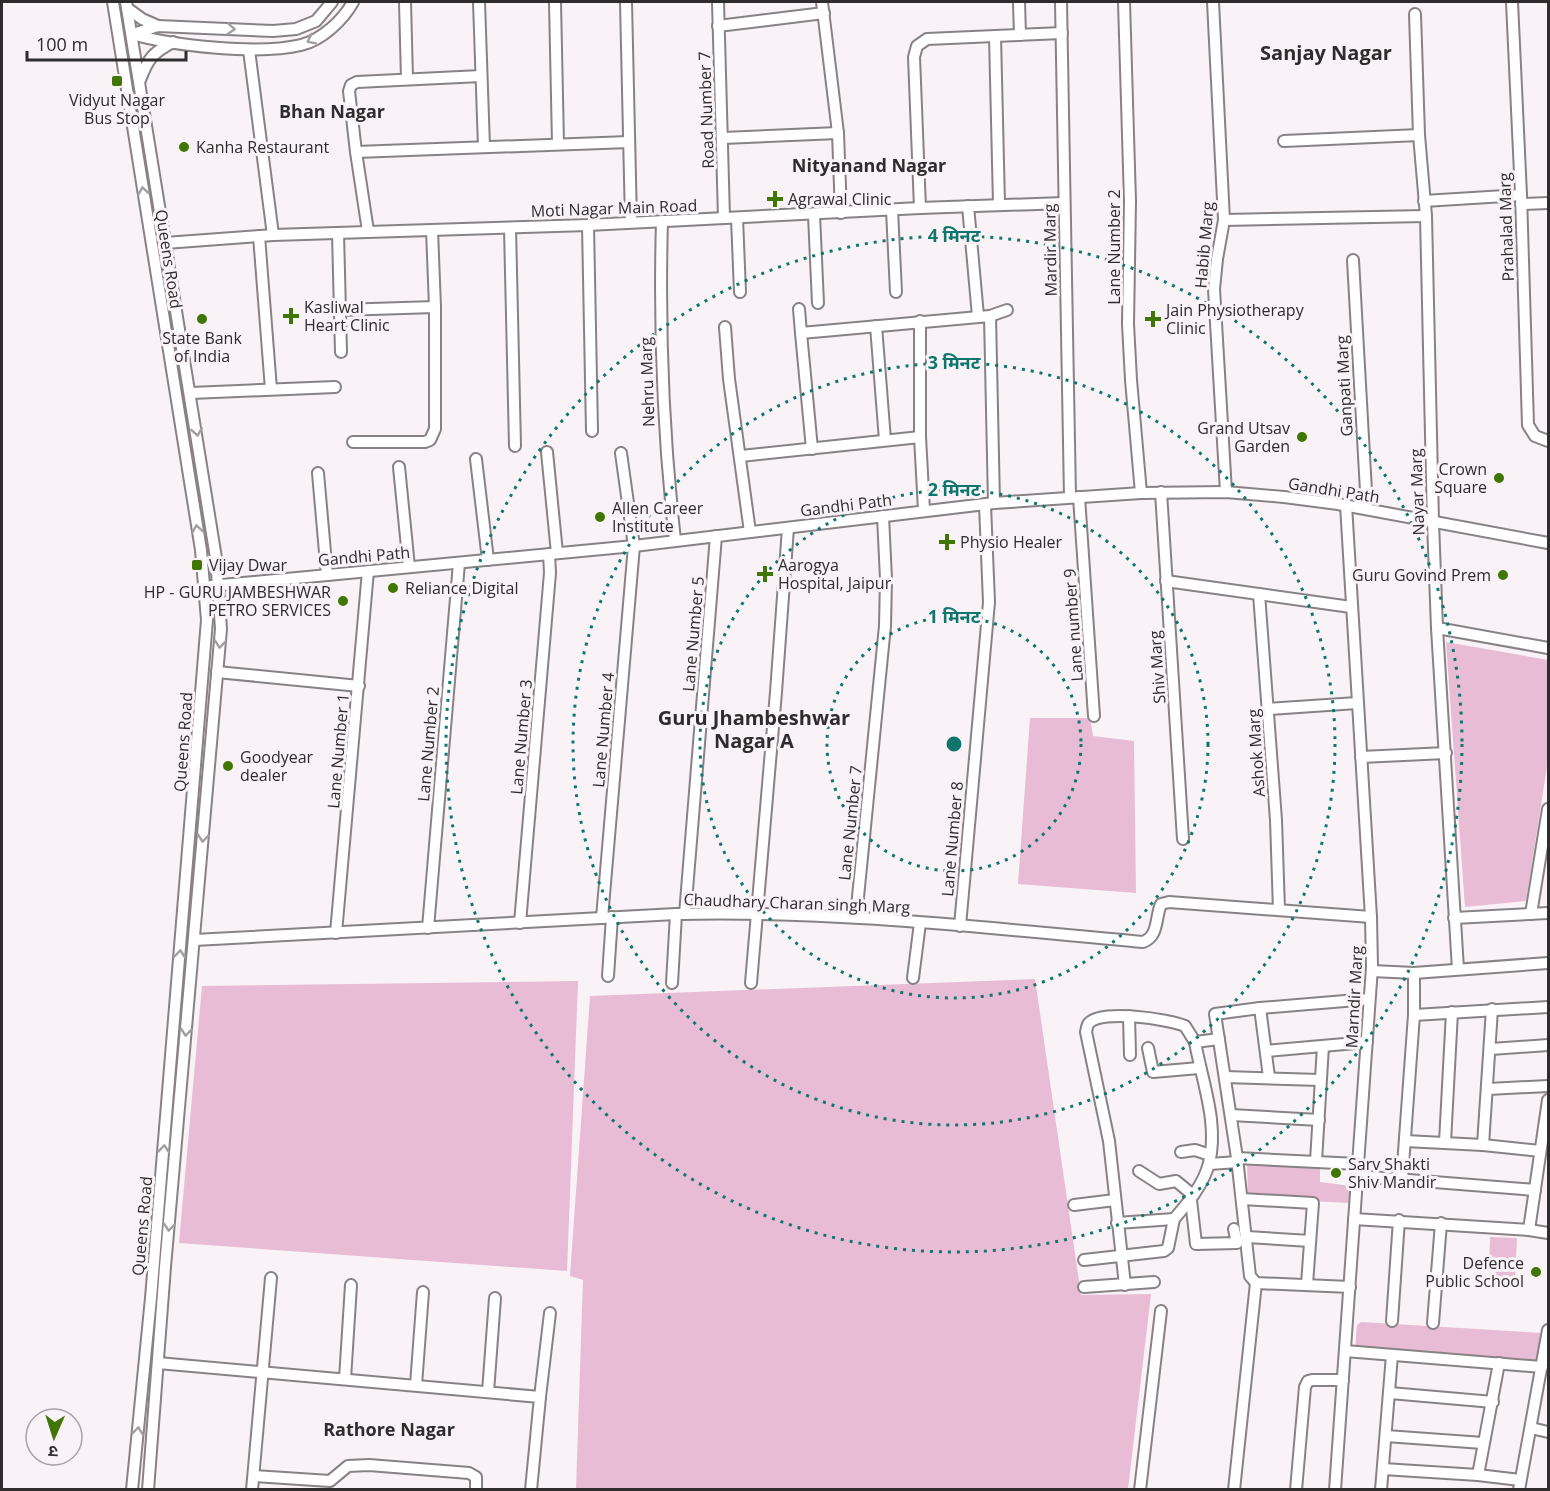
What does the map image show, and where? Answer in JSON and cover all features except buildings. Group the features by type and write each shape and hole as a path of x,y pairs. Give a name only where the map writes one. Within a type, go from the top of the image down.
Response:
{"street":[{"name":"Queens Road","path":"113,2 201,550 207,620 151,1298 132,1490"},
{"path":"118,35 132,34 158,26 273,31 296,29 316,21 332,2"},
{"path":"132,34 157,41 249,50 303,45 329,31 353,2"},
{"path":"405,2 407,79"},
{"path":"479,2 484,147"},
{"path":"555,2 558,144"},
{"path":"626,2 631,222"},
{"name":"Road Number 7","path":"718,2 724,218"},
{"path":"822,2 838,133 841,213"},
{"path":"1019,2 1020,35"},
{"name":"Mardir Marg","path":"1061,2 1064,203 1074,497"},
{"name":"Lane Number 2","path":"1124,2 1130,201 1128,324 1142,493"},
{"name":"Habib Marg","path":"1213,2 1224,220 1214,289 1226,492"},
{"name":"Prahalad Marg","path":"1512,2 1528,425 1535,436 1548,441"},
{"name":"Queens Road","path":"127,5 216,558 221,629 148,1490"},
{"path":"127,5 142,19 158,26"},
{"path":"718,26 824,13"},
{"name":"Nayar Marg","path":"1415,14 1419,135 1426,216 1437,628 1458,969"},
{"path":"920,208 914,57 917,46 927,39 1062,33"},
{"path":"995,36 999,204"},
{"path":"140,81 148,59 158,50 174,42"},
{"path":"249,50 273,235"},
{"path":"368,231 356,152 349,91 351,85 357,82 481,76"},
{"path":"723,138 838,133"},
{"path":"1284,141 1419,135"},
{"path":"356,152 629,142"},
{"path":"1424,201 1521,200 1548,203"},
{"name":"Moti Nagar Main Road","path":"165,243 338,232 588,225 999,204 1064,203"},
{"path":"968,206 978,316"},
{"path":"892,210 896,292"},
{"path":"814,215 818,303"},
{"path":"1224,220 1426,216"},
{"path":"737,218 740,292"},
{"name":"Nehru Marg","path":"662,221 661,366 666,463 675,540"},
{"path":"588,225 592,431"},
{"path":"510,228 515,446"},
{"path":"353,442 425,442 433,435 435,429 435,307 432,230"},
{"path":"338,232 341,352"},
{"path":"259,236 272,388"},
{"name":"Ganpati Marg","path":"1353,260 1367,509"},
{"path":"340,310 435,307"},
{"path":"799,309 812,449"},
{"path":"801,333 990,316 1007,310"},
{"name":"Lane Number 8","path":"960,926 989,602 990,316"},
{"path":"920,321 920,437 924,510"},
{"path":"876,326 885,440"},
{"path":"725,327 729,379 750,532"},
{"path":"191,393 335,387"},
{"path":"741,456 920,437"},
{"name":"Lane Number 3","path":"520,923 550,566 553,554 548,452"},
{"name":"Lane Number 4","path":"608,976 607,917 634,546 621,453"},
{"path":"477,459 488,560"},
{"path":"399,467 409,567"},
{"path":"318,473 327,575"},
{"name":"Gandhi Path","path":"203,587 634,546 924,510 1161,492 1226,492 1346,505 1548,543"},
{"name":"Shiv Marg","path":"1161,492 1183,839"},
{"name":"Lane number 9","path":"1074,497 1094,716"},
{"name":"Marndir Marg","path":"1335,1490 1372,971 1371,916 1346,505"},
{"name":"Lane Number 7","path":"856,917 885,626 886,579 883,516"},
{"path":"751,983 788,528"},
{"name":"Lane Number 5","path":"672,983 681,914 716,536"},
{"name":"Lane Number 2","path":"428,928 459,563"},
{"name":"Lane Number 1","path":"336,933 368,571"},
{"path":"1166,581 1351,607"},
{"name":"Ashok Marg","path":"1259,594 1276,820 1279,910"},
{"path":"1437,628 1548,648"},
{"path":"217,672 359,686"},
{"path":"1268,709 1357,703"},
{"path":"1361,757 1446,753"},
{"path":"1530,914 1548,809"},
{"name":"Chaudhary Charan singh Marg","path":"194,940 607,917 756,913 856,917 1143,942 1150,939 1154,932 1161,904 1169,902 1371,916"},
{"path":"1454,918 1548,913"},
{"path":"914,978 920,923"},
{"path":"1372,971 1414,973 1548,963"},
{"path":"1402,1179 1414,1014 1414,973"},
{"path":"1234,1490 1256,1283 1250,1276 1231,1115 1215,1014 1369,999"},
{"path":"1414,1014 1548,1007"},
{"path":"1260,1008 1269,1077"},
{"path":"1483,1144 1492,1010"},
{"path":"1445,1143 1452,1012"},
{"path":"1129,1016 1130,1055"},
{"path":"1084,1260 1121,1255 1164,1251 1168,1248 1174,1219 1192,1197 1209,1159 1211,1120 1195,1042 1185,1026 1144,1016 1092,1020 1087,1024 1086,1032 1109,1141 1117,1223 1121,1255 1125,1285"},
{"path":"1195,1042 1219,1039"},
{"path":"1266,1051 1367,1042"},
{"path":"1491,1049 1548,1045"},
{"path":"1316,1161 1323,1046"},
{"path":"1148,1048 1152,1072 1200,1068"},
{"path":"1225,1077 1320,1080"},
{"path":"1488,1089 1548,1086"},
{"path":"1528,1230 1548,1100"},
{"path":"1231,1115 1319,1120"},
{"path":"1405,1141 1483,1144 1540,1151"},
{"path":"1181,1152 1195,1150 1209,1159 1358,1164"},
{"path":"1139,1171 1159,1184 1176,1181 1192,1197 1196,1244 1237,1243 1234,1229"},
{"path":"1358,1176 1535,1190"},
{"path":"1242,1199 1313,1203 1307,1284"},
{"path":"1074,1205 1115,1200"},
{"path":"1117,1223 1174,1219"},
{"path":"1354,1219 1440,1223 1548,1233"},
{"path":"1392,1321 1399,1221"},
{"path":"1433,1323 1440,1223"},
{"path":"1247,1237 1310,1241"},
{"path":"252,1490 271,1278"},
{"path":"1084,1287 1154,1282"},
{"path":"1256,1283 1350,1287"},
{"path":"345,1379 351,1285"},
{"path":"416,1385 423,1292"},
{"path":"488,1392 495,1298"},
{"path":"1140,1490 1161,1311"},
{"path":"531,1490 550,1313"},
{"path":"1383,1469 1478,1475 1520,1485 1548,1330"},
{"path":"1345,1351 1542,1367"},
{"path":"1381,1490 1392,1355"},
{"path":"158,1363 540,1397"},
{"path":"1478,1475 1499,1363"},
{"path":"1296,1490 1305,1387 1308,1381 1312,1380 1343,1380"},
{"path":"1390,1393 1493,1402"},
{"path":"1531,1428 1548,1432"},
{"path":"1386,1436 1483,1443"},
{"path":"254,1476 330,1481 348,1466 369,1465 469,1473 476,1477 476,1490"}],"shaded area":[{"path":"1446,642 1548,660 1548,760 1526,901 1465,907"},
{"path":"1030,718 1090,718 1093,736 1134,741 1136,893 1018,884"},
{"path":"1035,979 1081,1295 1151,1294 1128,1489 576,1489 583,1280 570,1276 590,996"},
{"path":"578,981 567,1271 179,1243 202,986"},
{"path":"1247,1160 1320,1163 1320,1182 1351,1186 1350,1203 1248,1198"},
{"path":"1490,1237 1517,1238 1515,1281 1497,1280 1489,1266"},
{"path":"1361,1322 1541,1333 1537,1362 1355,1349 1357,1325"}],"place":[{"name":"Vidyut Nagar Bus Stop","path":"117,81"},
{"name":"Kanha Restaurant","path":"184,147"},
{"name":"Agrawal Clinic","path":"775,199"},
{"name":"Kasliwal Heart Clinic","path":"291,316"},
{"name":"State Bank of India","path":"202,319"},
{"name":"Jain Physiotherapy Clinic","path":"1153,319"},
{"name":"Grand Utsav Garden","path":"1302,437"},
{"name":"Crown Square","path":"1499,478"},
{"name":"Allen Career Institute","path":"600,517"},
{"name":"Physio Healer","path":"947,542"},
{"name":"Vijay Dwar","path":"197,565"},
{"name":"Aarogya Hospital, Jaipur","path":"765,574"},
{"name":"Guru Govind Prem","path":"1503,575"},
{"name":"Reliance Digital","path":"393,588"},
{"name":"HP - GURU JAMBESHWAR PETRO SERVICES","path":"343,601"},
{"name":"Goodyear dealer","path":"228,766"},
{"name":"Sarv Shakti Shiv Mandir","path":"1336,1173"},
{"name":"Defence Public School","path":"1536,1272"}],"district":[{"name":"Sanjay Nagar","path":"1326,53"},
{"name":"Bhan Nagar","path":"332,112"},
{"name":"Nityanand Nagar","path":"869,166"},
{"name":"Guru Jhambeshwar Nagar A","path":"754,730"},
{"name":"Rathore Nagar","path":"389,1430"}]}
